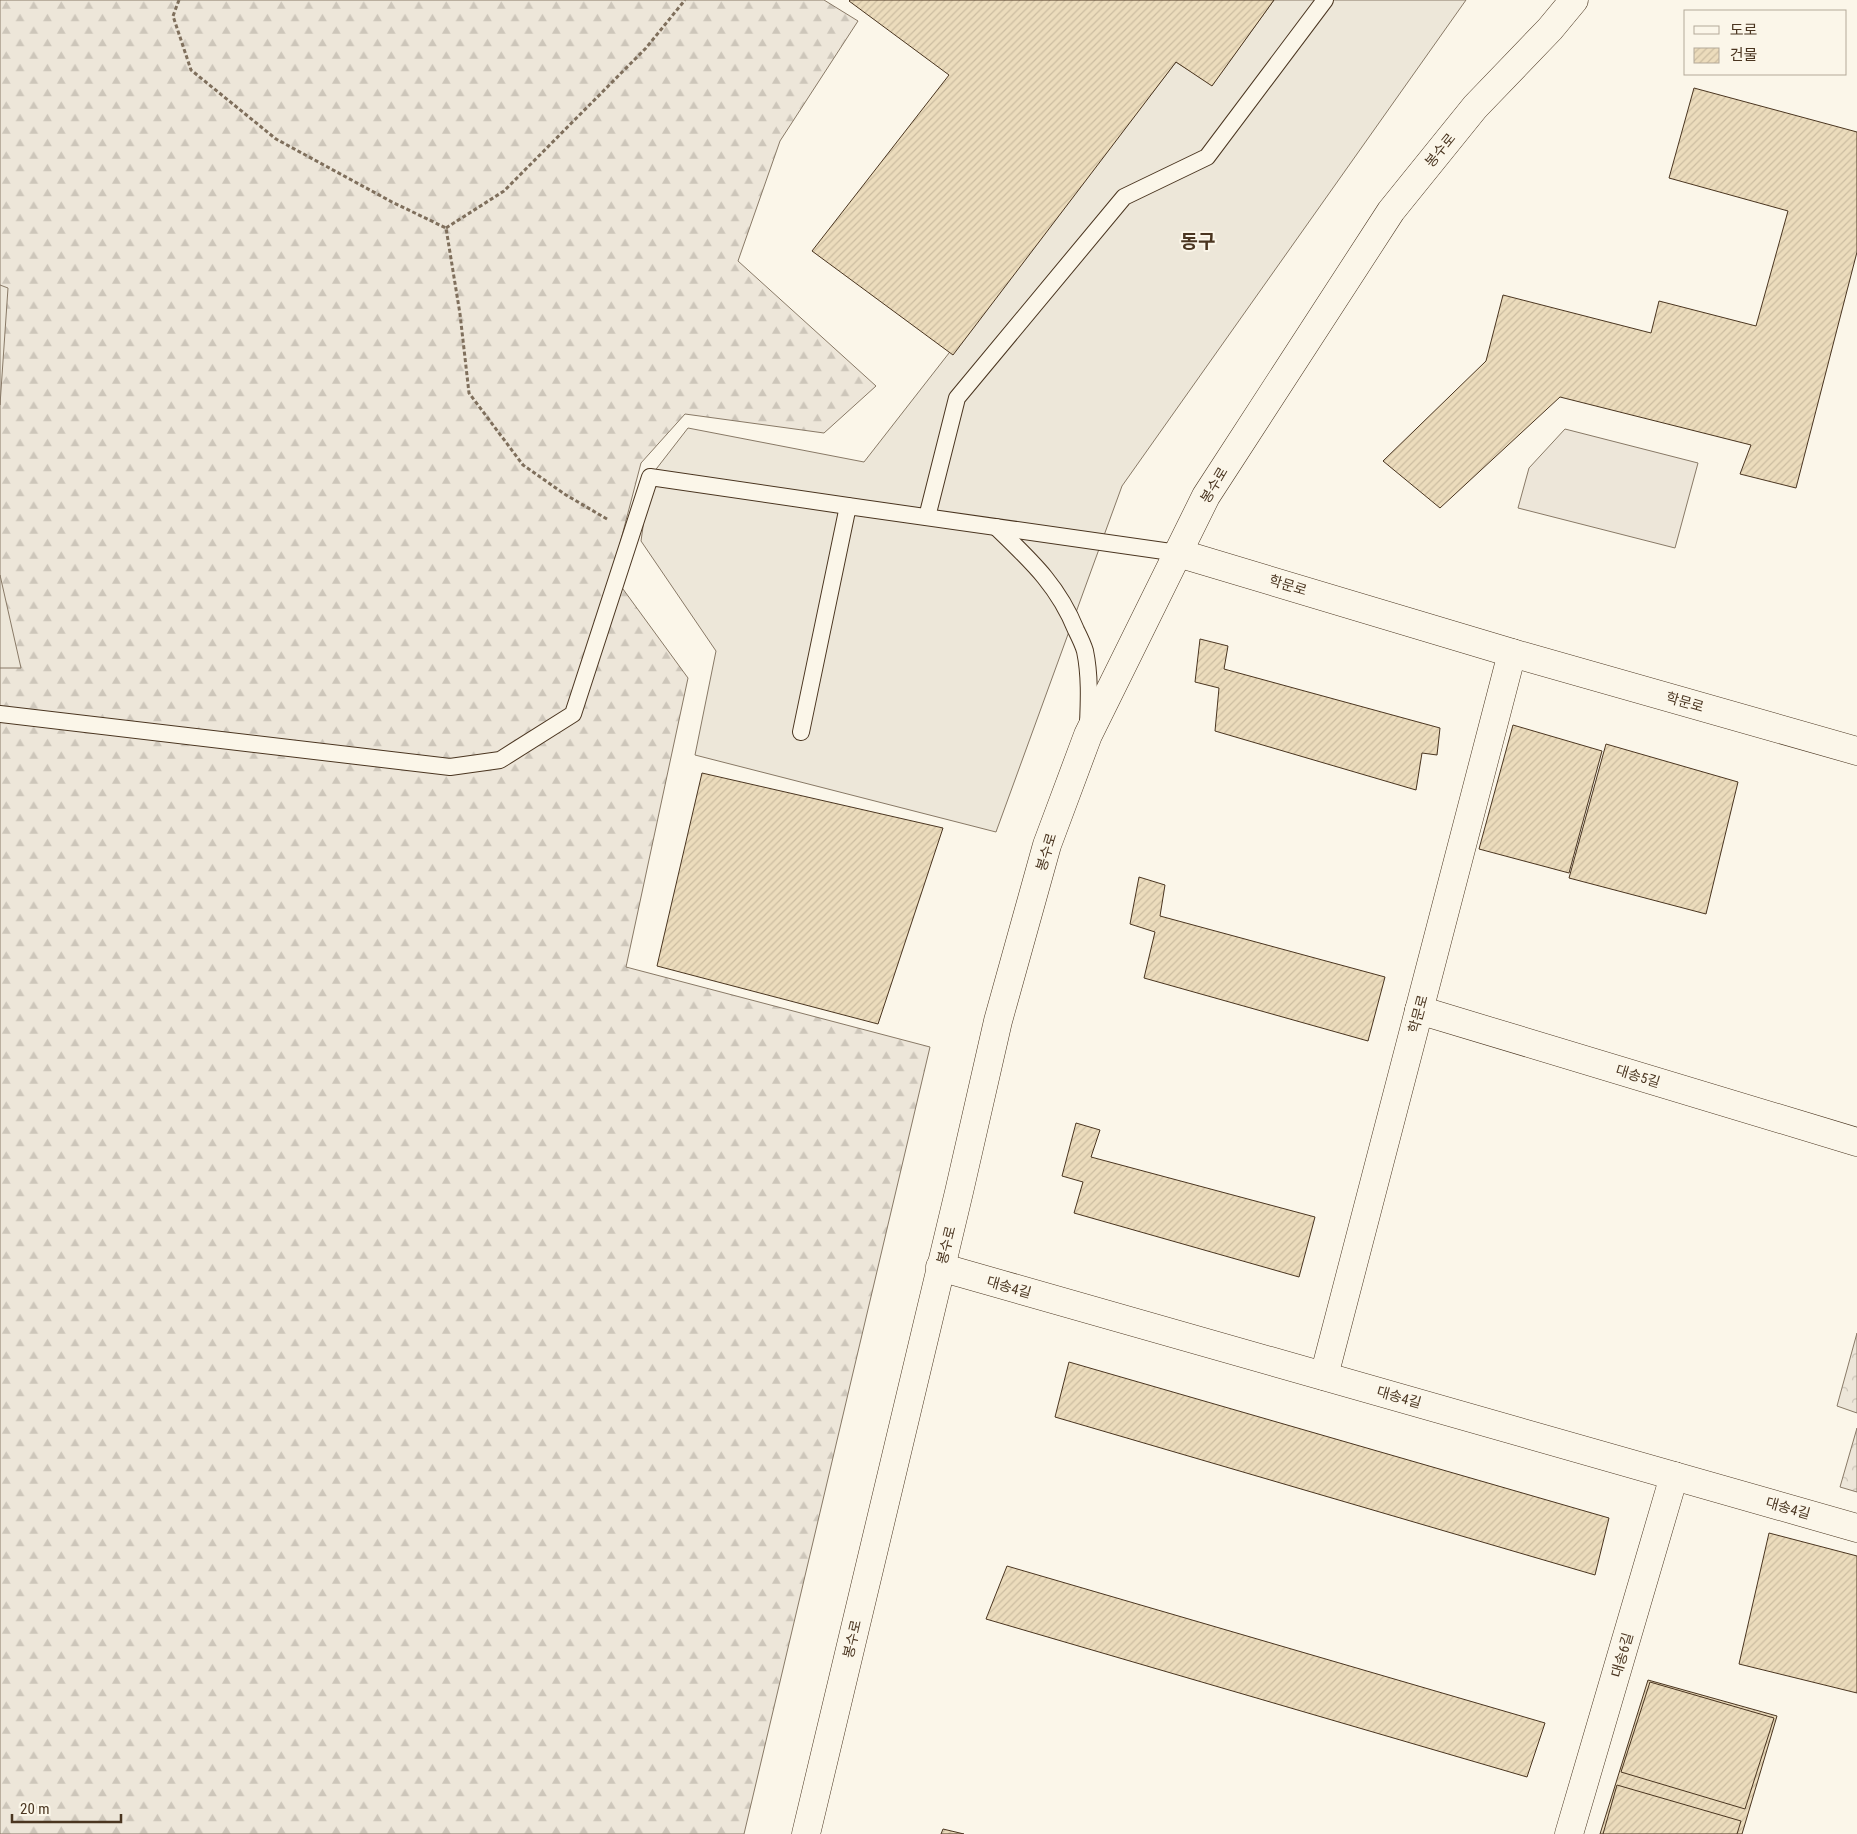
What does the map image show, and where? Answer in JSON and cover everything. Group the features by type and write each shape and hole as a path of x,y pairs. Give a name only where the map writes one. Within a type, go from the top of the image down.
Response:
{"street":[{"name":"봉수로","path":"806,1834 998,1021 1047,845 1088,735 1206,496 1391,211 1475,107 1550,29 1574,0"},
{"name":"학문로","path":"1178,553 1512,653 1857,751"},
{"name":"학문로","path":"1324,1376 1512,653"},
{"name":"대송5길","path":"1420,1010 1857,1142"},
{"name":"대송4길","path":"940,1267 1857,1528"},
{"name":"대송6길","path":"1569,1834 1674,1476"}],"lane":[{"path":"928,517 957,398 1124,197 1207,157 1325,0"},
{"path":"0,714 450,767 500,760 573,714 650,477 1178,553"},
{"path":"801,732 848,506"},
{"path":"996,527 1027,556 1054,586 1073,621 1085,650 1089,686 1088,735"}],"path":[{"path":"179,0 173,16 192,70 276,139 392,202 446,228"},
{"path":"446,228 504,191 646,48 685,0"},
{"path":"446,228 460,314 469,393 523,466 566,495 632,534"}],"green space":[{"path":"0,0 824,0 858,21 780,141 738,261 876,386 824,433 685,414 641,463 612,574 688,678 626,967 930,1047 744,1834 0,1834"},
{"path":"1565,429 1698,463 1675,548 1518,508 1529,468"},
{"path":"1857,1333 1857,1413 1837,1406"},
{"path":"1857,1428 1857,1492 1840,1487"}],"shaded area":[{"path":"1274,0 1466,0 1122,486 996,832 695,755 716,651 641,541 650,477 688,428 864,462 1176,62 1212,85"},
{"path":"0,285 8,288 0,405"},
{"path":"0,575 21,668 0,668"}],"building":[{"path":"850,0 1274,0 1212,86 1176,62 953,355 812,251 949,75"},
{"path":"1694,88 1857,132 1857,252 1796,488 1740,474 1751,445 1560,397 1440,508 1383,461 1486,361 1503,295 1651,333 1659,301 1756,326 1788,211 1669,178"},
{"path":"1200,639 1228,646 1224,669 1440,728 1437,755 1422,753 1416,790 1215,731 1219,688 1195,682"},
{"path":"1513,725 1602,751 1569,873 1479,849"},
{"path":"1606,744 1738,782 1706,914 1569,878"},
{"path":"702,773 943,828 878,1024 657,966"},
{"path":"1139,877 1165,885 1160,916 1385,977 1368,1041 1144,978 1155,932 1130,924"},
{"path":"1076,1123 1100,1130 1091,1157 1315,1217 1299,1277 1074,1213 1083,1182 1062,1176"},
{"path":"1069,1362 1609,1518 1595,1575 1055,1417"},
{"path":"1769,1533 1857,1556 1857,1693 1739,1664"},
{"path":"1007,1566 1545,1723 1527,1777 986,1619"},
{"path":"1648,1680 1777,1716 1742,1834 1600,1834"},
{"path":"1650,1682 1774,1718 1745,1809 1621,1772"},
{"path":"1617,1785 1741,1821 1737,1834 1603,1834"},
{"path":"943,1829 964,1834 941,1834"}],"district":[{"name":"동구","path":"1198,241"}]}
